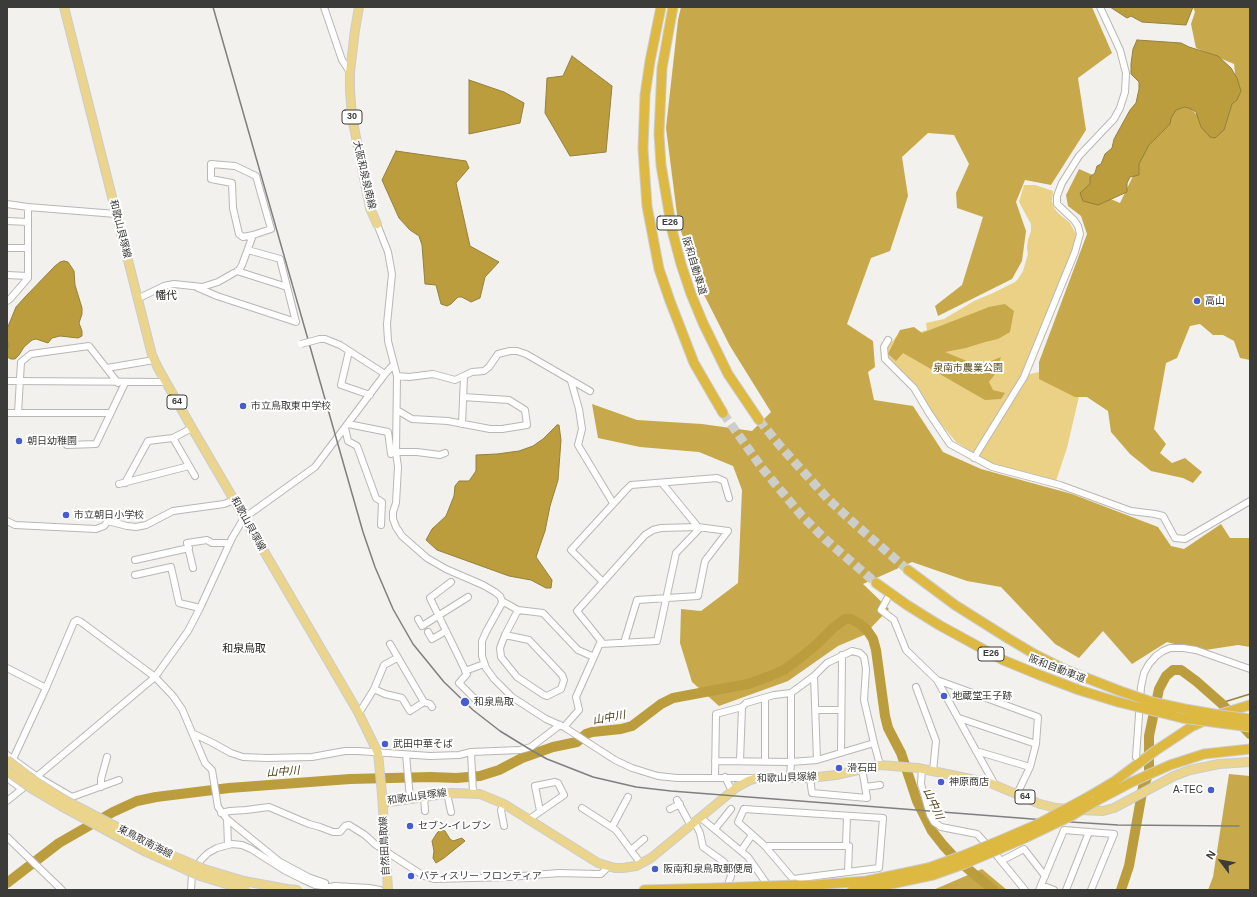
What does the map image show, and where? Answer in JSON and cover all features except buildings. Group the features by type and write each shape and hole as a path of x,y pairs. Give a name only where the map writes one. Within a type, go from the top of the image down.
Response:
{"highway":[{"name":"E26","path":"662,7 650,61 645,95 643,149 647,206 652,237 670,302 694,363 723,413"},
{"name":"阪和自動車道","path":"672,7 662,68 659,134 661,165 672,230 681,264 703,323 728,374 759,420"},
{"name":"阪和自動車道","path":"908,570 955,605 1016,643 1066,670 1120,692 1152,702 1220,715 1250,718"},
{"name":"阪和自動車道","path":"876,583 939,625 1003,660 1078,690 1182,718 1250,727"},
{"path":"644,890 797,885 815,886 866,881 964,864 1025,838 1073,815 1133,767 1191,727 1214,716 1250,705"},
{"path":"1092,799 1154,771 1204,754 1250,749"},
{"path":"852,890 872,888 930,871"}],"main road":[{"name":"和歌山貝塚線","path":"64,7 137,299 154,360 368,730 379,757 383,799 410,795 424,796 473,790 504,804 598,863 608,867 623,868 641,864 651,858 732,791 748,781 757,778 810,778 836,775 884,766 920,769 995,785 1040,804 1056,808 1103,811 1114,808 1155,786 1190,770 1206,765 1250,762"},
{"name":"大阪和泉泉南線","path":"359,7 350,72 352,117 370,208 377,224"},
{"name":"東鳥取南海線","path":"10,760 36,782 65,800 169,854 204,869 244,881 297,890"},
{"name":"東鳥取南海線","path":"7,771 32,789 61,806 146,852 195,874 246,890"},
{"name":"自然田鳥取線","path":"383,799 388,890"}],"street":[{"path":"324,7 342,60 350,72"},
{"path":"974,458 1024,377 1077,247 1080,234 1078,226 1074,220 1057,204 1057,196 1062,183 1079,156 1114,119 1120,108 1125,92 1126,73 1120,50 1117,40 1100,7"},
{"path":"211,164 235,166 256,176 270,229 253,235 242,237 239,234 233,208 232,183 211,179 211,164"},
{"path":"7,204 116,214"},
{"path":"7,301 10,300 28,278 28,207"},
{"path":"7,221 28,222"},
{"path":"377,224 388,252 392,274 387,332 397,376 397,410 394,453"},
{"path":"137,299 164,286 174,284 202,286 218,282 237,271 242,266 253,235"},
{"path":"7,248 28,248"},
{"path":"194,286 216,296 296,322 280,259 248,250"},
{"path":"237,271 287,287"},
{"path":"7,275 28,276"},
{"path":"301,344 320,338 325,339 349,351 385,374"},
{"path":"888,340 884,347 885,359 914,388 950,444 992,467 1060,485 1131,511 1163,516 1175,538 1185,539 1250,501"},
{"path":"18,413 21,362 31,354 89,346 107,368 122,383"},
{"path":"349,351 341,385 370,395"},
{"path":"397,376 409,377 433,374 455,380 472,372 484,371 489,368 498,354 517,351 526,354 590,391"},
{"path":"107,368 154,360"},
{"path":"7,800 155,677 188,631 230,543 244,518 315,467 394,364"},
{"path":"462,424 464,376"},
{"path":"7,381 122,383 166,382"},
{"path":"572,381 582,429 578,445 613,503"},
{"path":"67,445 96,444 122,383"},
{"path":"397,410 412,419 448,421 490,429 502,429 527,425 525,410 510,400 463,397"},
{"path":"7,413 109,413"},
{"path":"347,426 388,432 394,453 397,474 396,502 393,516 399,532 427,558 446,569 495,592 500,596 502,605 482,641 482,656 484,664 494,679 509,695 546,719 562,726 614,760 632,768 658,776 677,778 757,778"},
{"path":"347,426 348,440 357,446 376,498 382,502 381,525"},
{"path":"189,466 122,484 148,441 173,438 192,428"},
{"path":"173,438 196,476"},
{"path":"394,453 417,452 440,455 445,453"},
{"path":"603,582 571,550 624,491 631,486 717,478 724,482 730,498"},
{"path":"662,483 699,527"},
{"path":"7,521 15,525 96,529 104,526 108,521 136,527 146,525 173,511 224,504 234,500"},
{"path":"600,644 657,641 676,553 699,527"},
{"path":"194,734 231,753 243,757 312,757 351,751 379,757 406,755 430,756 526,749 562,726 579,710 576,697 601,641 577,611 645,535 653,530 661,528 699,527 728,531 705,561 698,596 637,600 624,643"},
{"path":"193,568 188,544 207,540 212,543 230,543"},
{"path":"135,560 189,548"},
{"path":"135,575 171,567 179,603 200,608"},
{"path":"451,582 430,598 467,674 459,683 479,703"},
{"path":"418,619 422,626 468,597"},
{"path":"888,599 881,610 894,620 906,650 937,680 995,785"},
{"path":"502,602 518,610 543,613 578,650 594,657"},
{"path":"505,635 529,640 562,675 564,680 560,689 547,696 517,677 501,657 500,648 505,635 518,610"},
{"path":"10,760 46,688 74,622 77,620 155,677 173,696 182,709 194,734 205,763 212,770 217,803 227,819 288,868 338,888"},
{"path":"428,632 432,639 446,631"},
{"path":"390,644 424,702 432,706"},
{"path":"1136,757 1144,673 1148,664 1156,656 1170,648 1183,648 1196,650 1250,668"},
{"path":"715,777 716,714 742,707 746,703 774,694 790,694 814,676 827,663 852,651 860,653 864,657 866,681 864,700 874,743 884,766"},
{"path":"841,753 842,655"},
{"path":"358,712 361,710 374,689 379,672 384,665 397,658"},
{"path":"465,671 484,664"},
{"path":"7,668 46,688"},
{"path":"814,676 817,760"},
{"path":"937,680 1038,717 1036,744 1030,768 1017,794"},
{"path":"916,687 936,742 933,771"},
{"path":"374,689 385,694 402,698 410,711 424,702"},
{"path":"790,694 790,778"},
{"path":"765,698 765,761"},
{"path":"740,761 742,707"},
{"path":"816,710 841,710"},
{"path":"958,718 1036,744"},
{"path":"715,761 791,762 817,760 874,743"},
{"path":"976,751 1030,768"},
{"path":"471,752 473,790"},
{"path":"7,754 10,760 72,797 119,780"},
{"path":"406,755 410,795"},
{"path":"101,787 101,779 107,758"},
{"path":"810,778 812,793 867,798 862,769"},
{"path":"920,769 921,784 930,815 934,822 941,827 977,834 1001,860 1025,890"},
{"path":"725,777 732,791"},
{"path":"7,778 22,789"},
{"path":"528,820 564,795 558,783 555,782 535,786 540,811"},
{"path":"865,787 880,785"},
{"path":"447,793 451,812"},
{"path":"424,796 425,811"},
{"path":"612,827 627,805 628,797"},
{"path":"670,809 679,802 696,822 703,847 720,859 729,869 731,876 726,890"},
{"path":"504,804 501,810 504,826"},
{"path":"222,813 269,807 309,824 333,832 340,832 348,825 386,852 424,876 434,879 510,877 559,873 601,874 608,867"},
{"path":"582,808 616,830 641,864"},
{"path":"715,829 731,809"},
{"path":"744,809 882,818 879,868 793,879 765,846 752,835 738,822 744,809"},
{"path":"847,816 846,846 848,846 848,872"},
{"path":"227,819 228,845"},
{"path":"696,822 715,829 748,857 771,890"},
{"path":"1054,890 1040,887 1064,830 1114,834 1091,890"},
{"path":"1066,890 1089,832"},
{"path":"741,851 752,835"},
{"path":"7,837 62,890"},
{"path":"631,850 644,839"},
{"path":"191,890 192,874 197,864 210,852 228,845 239,844 251,849 284,870 305,881 330,888 369,888 380,890"},
{"path":"765,846 846,846"},
{"path":"1001,860 1024,849 1045,876"}],"green space":[{"path":"681,7 1092,7 1112,53 1078,78 1086,130 1051,185 1025,180 1016,202 1026,231 1022,261 1012,279 938,316 935,306 962,285 983,217 957,208 956,193 969,164 954,135 928,133 902,157 908,196 890,251 871,258 847,324 873,341 875,367 868,372 874,400 913,406 943,452 981,469 1072,494 1158,527 1171,546 1184,549 1221,524 1230,538 1250,538 1250,647 1238,645 1199,651 1167,642 1132,664 1103,631 1079,658 1055,644 1001,587 967,581 912,562 863,584 889,609 864,635 838,646 788,681 719,706 692,682 680,643 681,609 701,611 738,583 742,490 733,466 699,452 640,447 598,438 592,404 637,420 702,424 752,431 771,412 730,346 699,285 678,222 666,128 678,20"},
{"path":"1193,7 1250,7 1250,360 1240,358 1234,341 1223,335 1213,335 1200,324 1190,326 1177,358 1166,363 1154,429 1166,444 1160,453 1172,463 1185,458 1202,472 1193,483 1183,478 1151,471 1130,454 1111,432 1108,411 1087,397 1075,397 1039,379 1039,362 1087,234 1081,216 1068,206 1066,195 1079,169 1095,176 1090,190 1120,203 1146,149 1174,109 1188,106 1199,117 1237,91 1234,64 1196,48 1191,24 1195,12"},
{"name":"泉南市農業公園","path":"1024,185 1035,185 1053,191 1052,201 1054,208 1070,223 1076,234 1075,243 1022,376 1043,371 1080,392 1067,448 1056,481 993,465 956,442 886,358 885,350 899,333 917,333 927,330 926,323 944,319 974,301 1015,282 1018,279 1023,271 1028,254 1028,240 1031,231 1031,224 1019,202"},
{"path":"1005,304 1014,311 1010,332 998,339 945,352 979,366 1001,357 995,374 989,382 993,390 1005,393 1001,399 985,400 903,353 896,361 888,354 900,330 914,327 922,333 989,307"},
{"path":"1229,774 1250,776 1250,890 1208,890 1213,877"},
{"path":"982,869 1007,890 933,890"}],"shaded area":[{"path":"1110,7 1193,7 1186,25 1142,22 1131,16 1127,18"},
{"path":"1137,40 1181,43 1218,56 1231,68 1237,78 1241,91 1237,100 1232,104 1224,130 1215,138 1210,137 1201,127 1196,112 1184,107 1176,110 1171,118 1170,124 1149,145 1139,164 1139,175 1130,177 1127,183 1127,192 1098,205 1083,201 1080,193 1090,184 1090,177 1095,173 1097,166 1101,164 1105,154 1112,148 1114,139 1130,110 1136,103 1139,82 1131,74 1131,64 1133,49"},
{"path":"572,56 612,86 606,152 570,156 545,113 547,78 563,76"},
{"path":"469,80 504,92 524,103 520,123 469,134"},
{"path":"396,151 466,161 469,168 456,183 470,246 499,262 485,277 480,298 471,302 462,297 458,297 447,306 441,304 436,285 425,284 422,245 419,236 410,230 399,218 382,180"},
{"path":"64,261 68,262 74,271 75,285 82,308 79,323 82,336 78,338 60,336 52,338 48,343 36,339 32,340 24,347 15,359 7,357 7,349 9,345 7,341 7,329 16,307 55,266"},
{"path":"557,425 559,425 561,440 558,480 550,506 545,531 536,557 552,580 551,588 546,588 531,580 509,576 437,550 426,540 432,529 446,516 454,496 455,486 459,481 469,481 476,471 476,455 519,451 533,446 543,439"},
{"path":"441,829 445,831 453,841 462,838 465,841 436,863 433,858 434,851 432,841"}],"waterway":[{"name":"山中川","path":"7,883 59,843 113,812 137,801 156,797 229,788 350,779 431,777 456,778 480,776 499,770 522,758 553,747 577,742 586,734 592,732 621,729 632,726 661,704 673,698 748,684 770,676 784,670 804,655 845,619 851,619 867,630 873,639 888,728 901,753 917,801 932,831 954,857 994,890"},
{"name":"山中川","path":"1121,890 1129,866 1143,787 1149,773 1149,736 1159,689 1166,676 1173,670 1181,670 1221,703 1250,734"},
{"path":"1221,703 1250,694"}],"tunnel":[{"path":"723,413 762,468 802,516 826,540 876,583"},
{"path":"759,420 828,499 908,570"}],"railway":[{"path":"213,7 363,532 375,567 393,609 413,644 444,682 473,710 500,731 547,759 593,777 636,787 1071,822 1118,825 1239,826"}],"place":[{"name":"高山","path":"1197,301"},
{"name":"市立鳥取東中学校","path":"243,406"},
{"name":"朝日幼稚園","path":"19,441"},
{"name":"市立朝日小学校","path":"66,515"},
{"name":"地蔵堂王子跡","path":"944,696"},
{"name":"和泉鳥取","path":"465,702"},
{"name":"武田中華そば","path":"385,744"},
{"name":"滑石田","path":"839,768"},
{"name":"神原商店","path":"941,782"},
{"name":"A-TEC","path":"1211,790"},
{"name":"セブン-イレブン","path":"410,826"},
{"name":"阪南和泉鳥取郵便局","path":"655,869"},
{"name":"パティスリー フロンティア","path":"411,876"}],"district":[{"name":"幡代","path":"166,296"},
{"name":"和泉鳥取","path":"244,649"}]}
